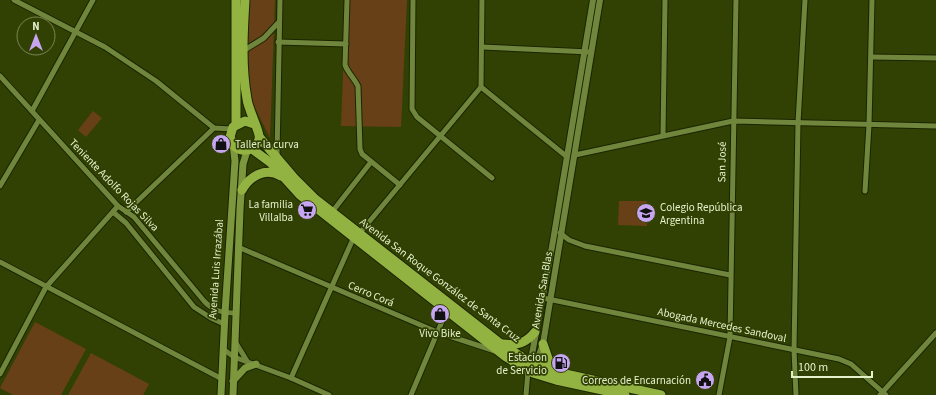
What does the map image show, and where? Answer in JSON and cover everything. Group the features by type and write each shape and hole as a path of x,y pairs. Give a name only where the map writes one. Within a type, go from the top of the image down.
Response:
{"highway":[{"name":"Avenida Luis Irrazábal","path":"232,144 230,137 234,127 236,0"},
{"path":"244,0 242,52 245,88 254,124 258,130 260,138"},
{"path":"234,127 245,121 254,124"},
{"name":"Avenida Luis Irrazábal","path":"249,150 257,144 260,138"},
{"name":"Avenida San Roque González de Santa Cruz","path":"260,138 309,194 332,212 356,236 446,312 532,368 556,380 625,395"},
{"path":"232,144 240,150 249,150"},
{"name":"Avenida San Roque González de Santa Cruz","path":"249,150 271,163 300,195 356,236 500,348"},
{"path":"242,190 249,180 260,174 276,173 286,179"},
{"path":"500,348 522,343 530,339 535,332"},
{"path":"543,344 550,364 556,372"},
{"name":"Avenida San Roque González de Santa Cruz","path":"532,368 661,395"}],"main road":[{"name":"Avenida Luis Irrazábal","path":"221,395 224,313 235,162 232,144"},
{"name":"Avenida Luis Irrazábal","path":"233,395 238,247 243,164 249,150"},
{"path":"233,381 245,368 256,364"}],"street":[{"path":"14,0 106,47 156,81 214,128"},
{"path":"32,111 93,0"},
{"path":"277,157 278,24 280,0"},
{"path":"347,0 345,65 347,72 355,80 358,86 360,149 362,154 400,185"},
{"path":"413,0 412,109 417,117 492,178"},
{"path":"291,378 356,236 481,87 482,0"},
{"name":"Avenida San Blas","path":"526,395 532,368 535,332 543,298 583,52 593,0"},
{"name":"Avenida San Blas","path":"532,368 543,344 575,155 590,52 600,0"},
{"path":"663,135 665,0"},
{"name":"San José","path":"719,395 730,337 736,0"},
{"path":"796,395 794,350 798,123 805,0"},
{"path":"865,191 870,125 872,0"},
{"path":"242,52 264,38 278,24"},
{"path":"278,42 346,44"},
{"path":"482,47 590,52"},
{"path":"871,57 936,58"},
{"name":"Teniente Adolfo Rojas Silva","path":"0,76 118,206 134,217 204,301 211,308 224,313 236,314"},
{"path":"481,87 566,156"},
{"path":"0,186 39,120"},
{"path":"575,155 733,121 936,126"},
{"path":"126,212 214,128 234,127"},
{"path":"332,212 371,162"},
{"path":"0,374 46,287 118,206"},
{"name":"Teniente Adolfo Rojas Silva","path":"113,212 126,223 194,307 210,318 224,324"},
{"path":"555,228 562,235 577,244 730,275"},
{"name":"Cerro Corá","path":"238,247 258,254 332,288 437,332 500,348"},
{"path":"0,262 222,379"},
{"name":"Abogada Mercedes Sandoval","path":"543,298 846,361 883,394"},
{"path":"411,395 446,312"},
{"path":"883,394 936,333"},
{"path":"235,341 248,362"},
{"path":"223,349 234,357 291,378 329,395"}],"shaded area":[{"path":"248,0 275,0 270,138 251,100 248,64"},
{"path":"346,0 407,0 401,127 341,126"},
{"path":"93,111 102,118 86,137 78,130"},
{"path":"619,201 647,201 647,226 618,225"},
{"path":"35,322 86,349 61,395 13,395 0,388"},
{"path":"91,353 149,384 143,395 68,395"}],"place":[{"name":"Taller la curva","path":"221,144"},
{"name":"La familia Villalba","path":"307,210"},
{"name":"Colegio República Argentina","path":"646,213"},
{"name":"Vivo Bike","path":"440,314"},
{"name":"Estacion de Servicio","path":"561,363"},
{"name":"Correos de Encarnación","path":"705,380"}]}
